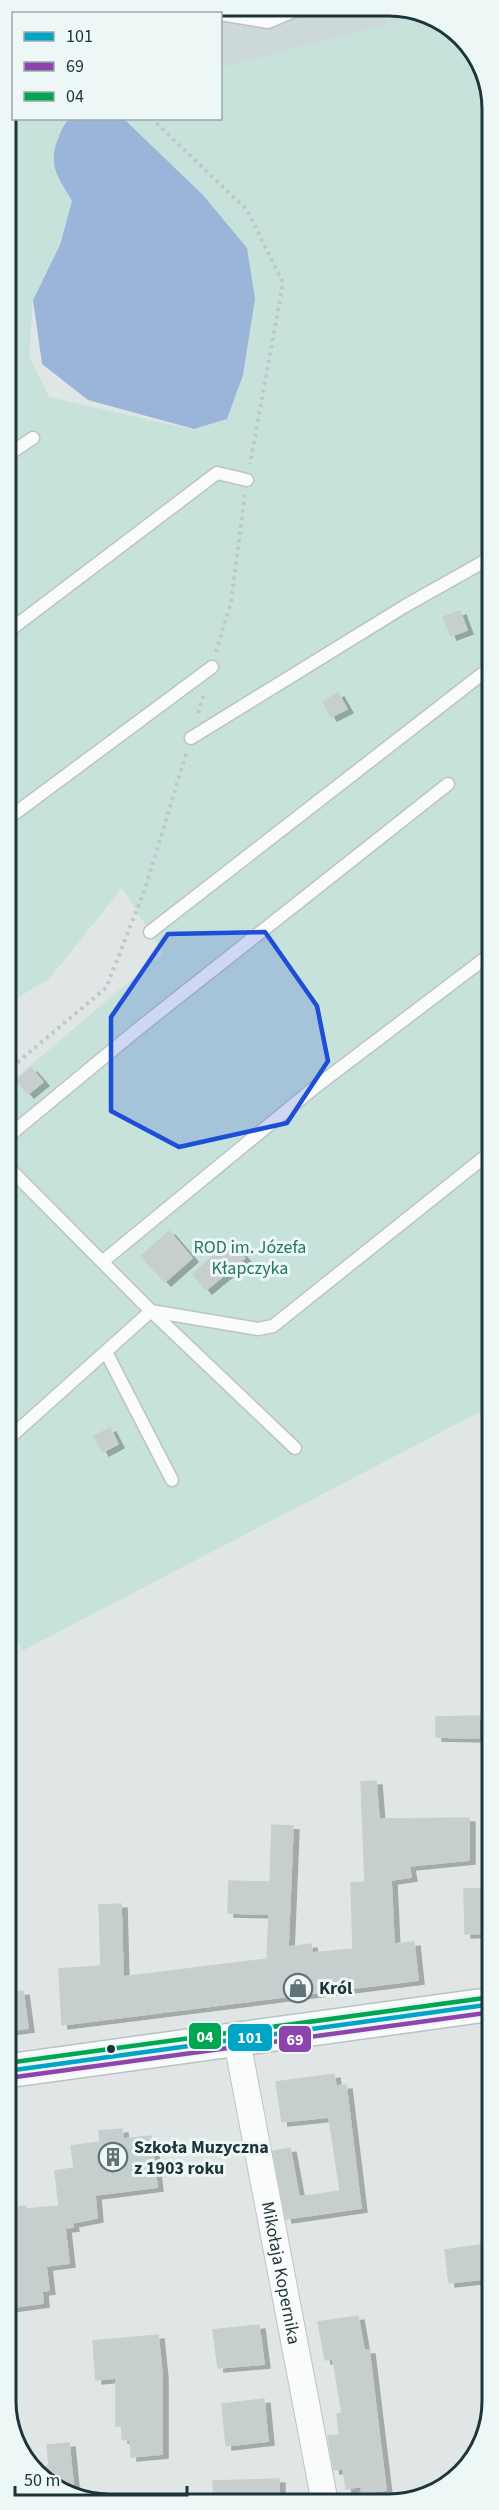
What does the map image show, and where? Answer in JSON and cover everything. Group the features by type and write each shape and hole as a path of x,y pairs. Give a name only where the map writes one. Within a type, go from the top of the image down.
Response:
{"street":[{"path":"17,2070 482,2006"},
{"name":"Mikołaja Kopernika","path":"237,2041 323,2494"}],"lane":[{"path":"232,16 268,22 282,16"},
{"path":"17,449 33,438"},
{"path":"17,625 217,473 247,480"},
{"path":"191,738 405,606 482,563"},
{"path":"17,812 212,667"},
{"path":"150,932 482,676"},
{"path":"17,1129 138,1029 448,784"},
{"path":"102,1262 314,1088 482,961"},
{"path":"151,1311 258,1329 273,1326 482,1160"},
{"path":"17,1177 151,1311 295,1448"},
{"path":"17,1431 151,1311"},
{"path":"106,1352 172,1480"}],"path":[{"path":"17,1063 106,988 145,889 231,602 247,480 283,283 247,210 153,120"}],"highlighted area":[{"path":"265,932 317,1006 328,1061 287,1123 179,1147 111,1111 111,1017 168,934"}],"shaded area":[{"path":"222,16 386,16 389,24 222,68"}],"green space":[{"name":"ROD im. Józefa Kłapczyka","path":"385,16 407,18 431,26 446,36 467,58 473,68 482,98 482,1411 22,1651 17,1640 17,1077 163,953 122,888 50,978 17,998 17,120 69,120 63,125 56,172 72,201 60,245 33,300 29,356 49,397 213,434 194,429 227,419 247,248 203,195 125,120 222,120 222,68 388,24"}],"water":[{"path":"68,120 125,120 203,195 247,248 255,299 243,375 227,419 194,429 88,400 42,364 33,300 60,245 72,201 54,164 55,148"}],"building":[{"path":"460,611 467,630 451,636 443,617"},
{"path":"338,693 347,709 331,717 323,702"},
{"path":"31,1068 43,1082 28,1094 17,1079"},
{"path":"169,1231 192,1258 165,1282 141,1256"},
{"path":"230,1241 245,1258 206,1290 193,1274"},
{"path":"110,1428 118,1444 103,1452 94,1436"},
{"path":"479,1716 479,1738 436,1737 436,1717"},
{"path":"376,1781 379,1819 469,1818 469,1860 409,1866 411,1877 391,1880 394,1944 414,1942 418,1980 62,2025 59,1969 101,1966 99,1905 121,1904 123,1977 267,1959 269,1914 228,1913 229,1881 270,1882 272,1825 293,1826 288,1947 311,1944 312,1953 353,1949 351,1883 365,1882 361,1782"},
{"path":"482,1888 482,1933 465,1934 464,1889"},
{"path":"23,1991 28,2028 17,2030 17,1992"},
{"path":"334,2074 336,2086 346,2085 361,2208 286,2219 273,2151 290,2148 299,2197 340,2191 329,2117 282,2122 276,2082"},
{"path":"122,2129 123,2139 151,2136 157,2187 95,2195 97,2218 72,2223 73,2227 65,2228 69,2263 46,2266 49,2290 42,2291 43,2303 17,2307 17,2207 25,2206 26,2209 59,2206 55,2171 74,2168 71,2146 100,2142 99,2131"},
{"path":"482,2245 482,2279 449,2283 445,2250"},
{"path":"358,2316 364,2350 369,2350 386,2490 362,2493 361,2486 346,2489 343,2468 334,2470 328,2436 339,2435 337,2414 342,2413 333,2359 325,2360 318,2322"},
{"path":"259,2325 264,2364 218,2368 213,2330"},
{"path":"158,2335 162,2374 162,2454 131,2457 130,2440 122,2439 122,2426 116,2426 116,2378 96,2380 93,2341"},
{"path":"264,2399 268,2441 226,2446 222,2404"},
{"path":"69,2443 73,2486 63,2481 45,2466 49,2466 47,2445"},
{"path":"279,2479 279,2494 214,2494 213,2481"}],"transit line":[{"name":"04","path":"17,2062 482,1998"},
{"name":"101","path":"17,2070 482,2006"},
{"name":"69","path":"17,2077 482,2013"}],"place":[{"name":"Król","path":"298,1988"},
{"name":"Szkoła Muzyczna z 1903 roku","path":"113,2157"}]}
